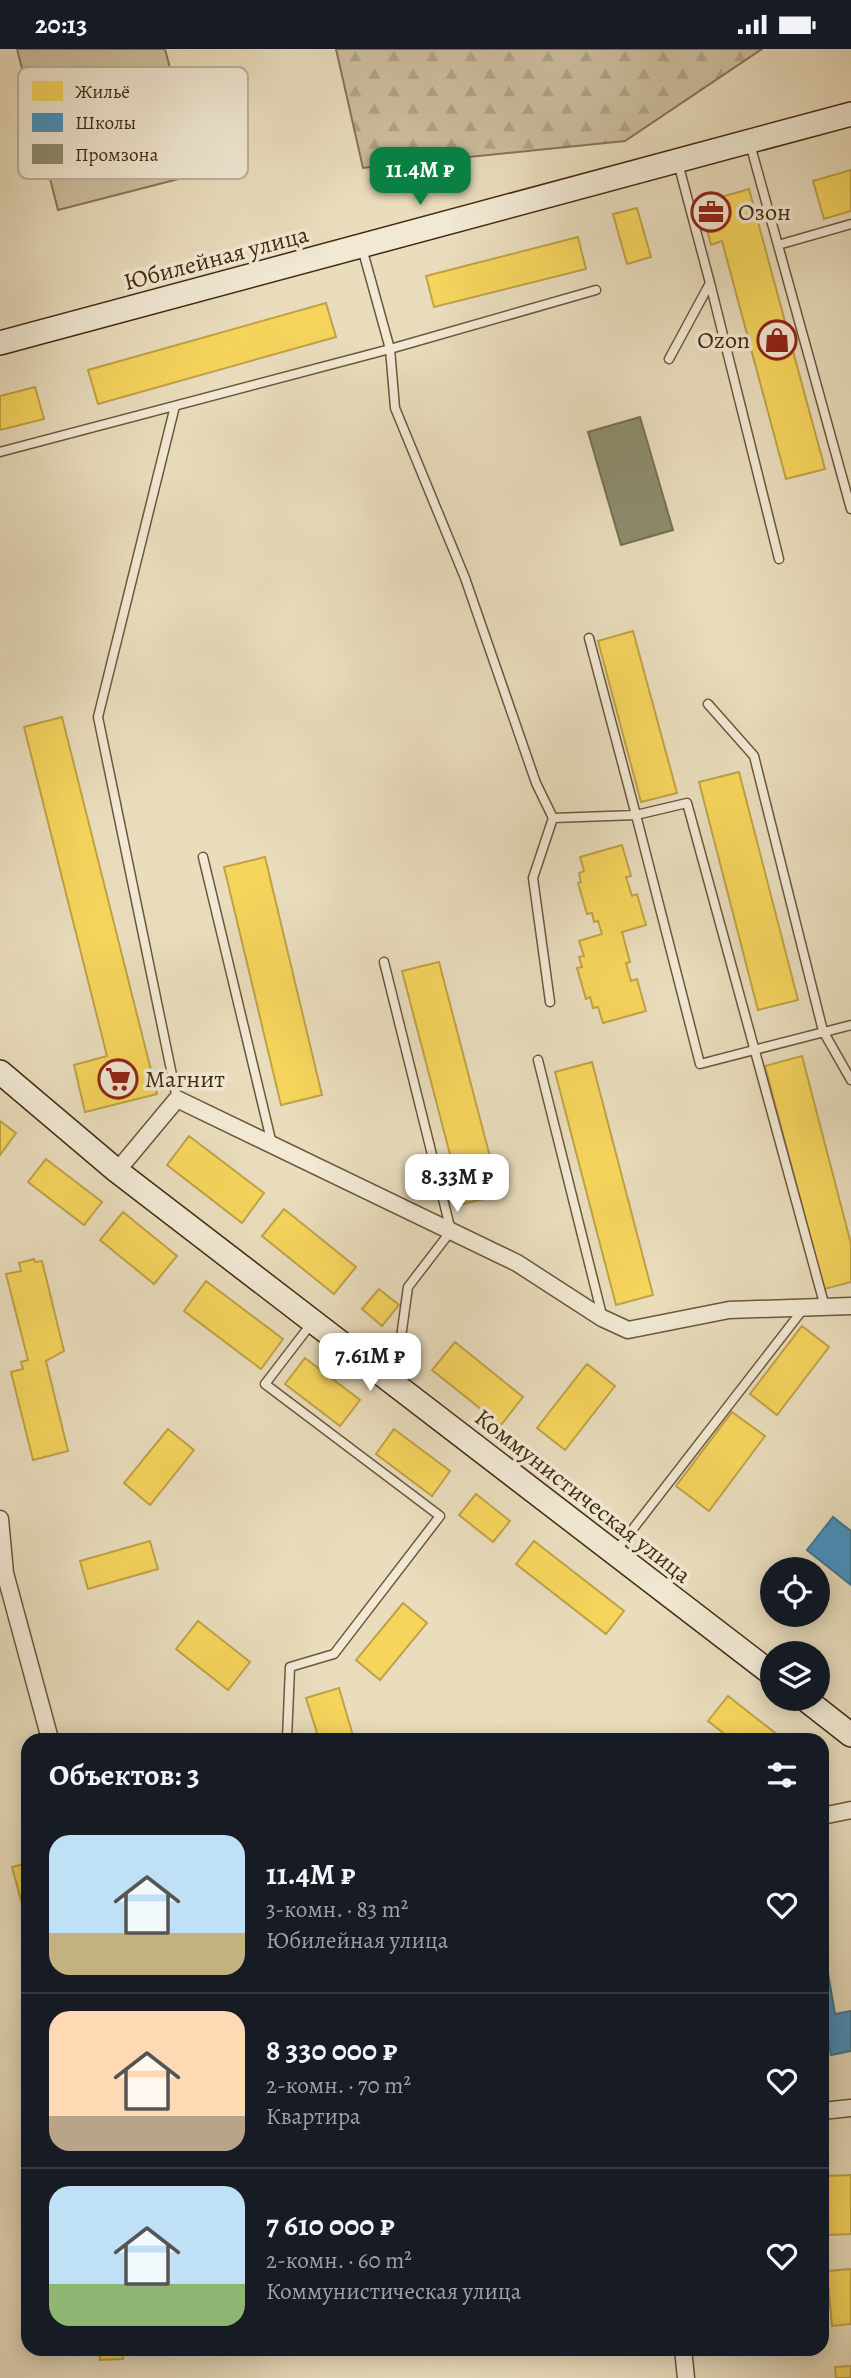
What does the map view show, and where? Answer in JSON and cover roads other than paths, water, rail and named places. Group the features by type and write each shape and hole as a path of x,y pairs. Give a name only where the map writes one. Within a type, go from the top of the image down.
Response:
{"street":[{"name":"Юбилейная улица","path":"0,344 851,114"},
{"name":"Коммунистическая улица","path":"0,1072 117,1171 760,1665"},
{"path":"117,1171 177,1099 517,1263 602,1318 628,1330 729,1310 851,1306"},
{"path":"0,1518 5,1573 48,1733"},
{"path":"820,1711 851,1735"},
{"path":"829,1815 851,1811"},
{"path":"829,2110 851,2108"},
{"path":"684,2356 686,2378"}],"lane":[{"path":"750,141 851,509"},
{"path":"677,160 779,559"},
{"path":"778,245 851,224"},
{"path":"362,246 390,349 395,408 465,578 536,783 553,818 533,878 550,1002"},
{"path":"669,359 710,283"},
{"path":"0,452 390,349 596,290"},
{"path":"175,406 98,717 177,1099"},
{"path":"589,638 701,1064 753,1048 851,1025"},
{"path":"708,704 754,756 823,1031 850,1076"},
{"path":"553,818 636,815 687,803 825,1307"},
{"path":"203,857 272,1146"},
{"path":"383,962 451,1231 408,1287 394,1384"},
{"path":"538,1061 602,1318"},
{"path":"614,1553 804,1308"},
{"path":"287,1733 289,1667 334,1654 440,1516 264,1384 313,1321"}],"place":[{"name":"Озон","path":"711,212"},
{"name":"Ozon","path":"777,340"},
{"name":"Магнит","path":"118,1079"}]}
